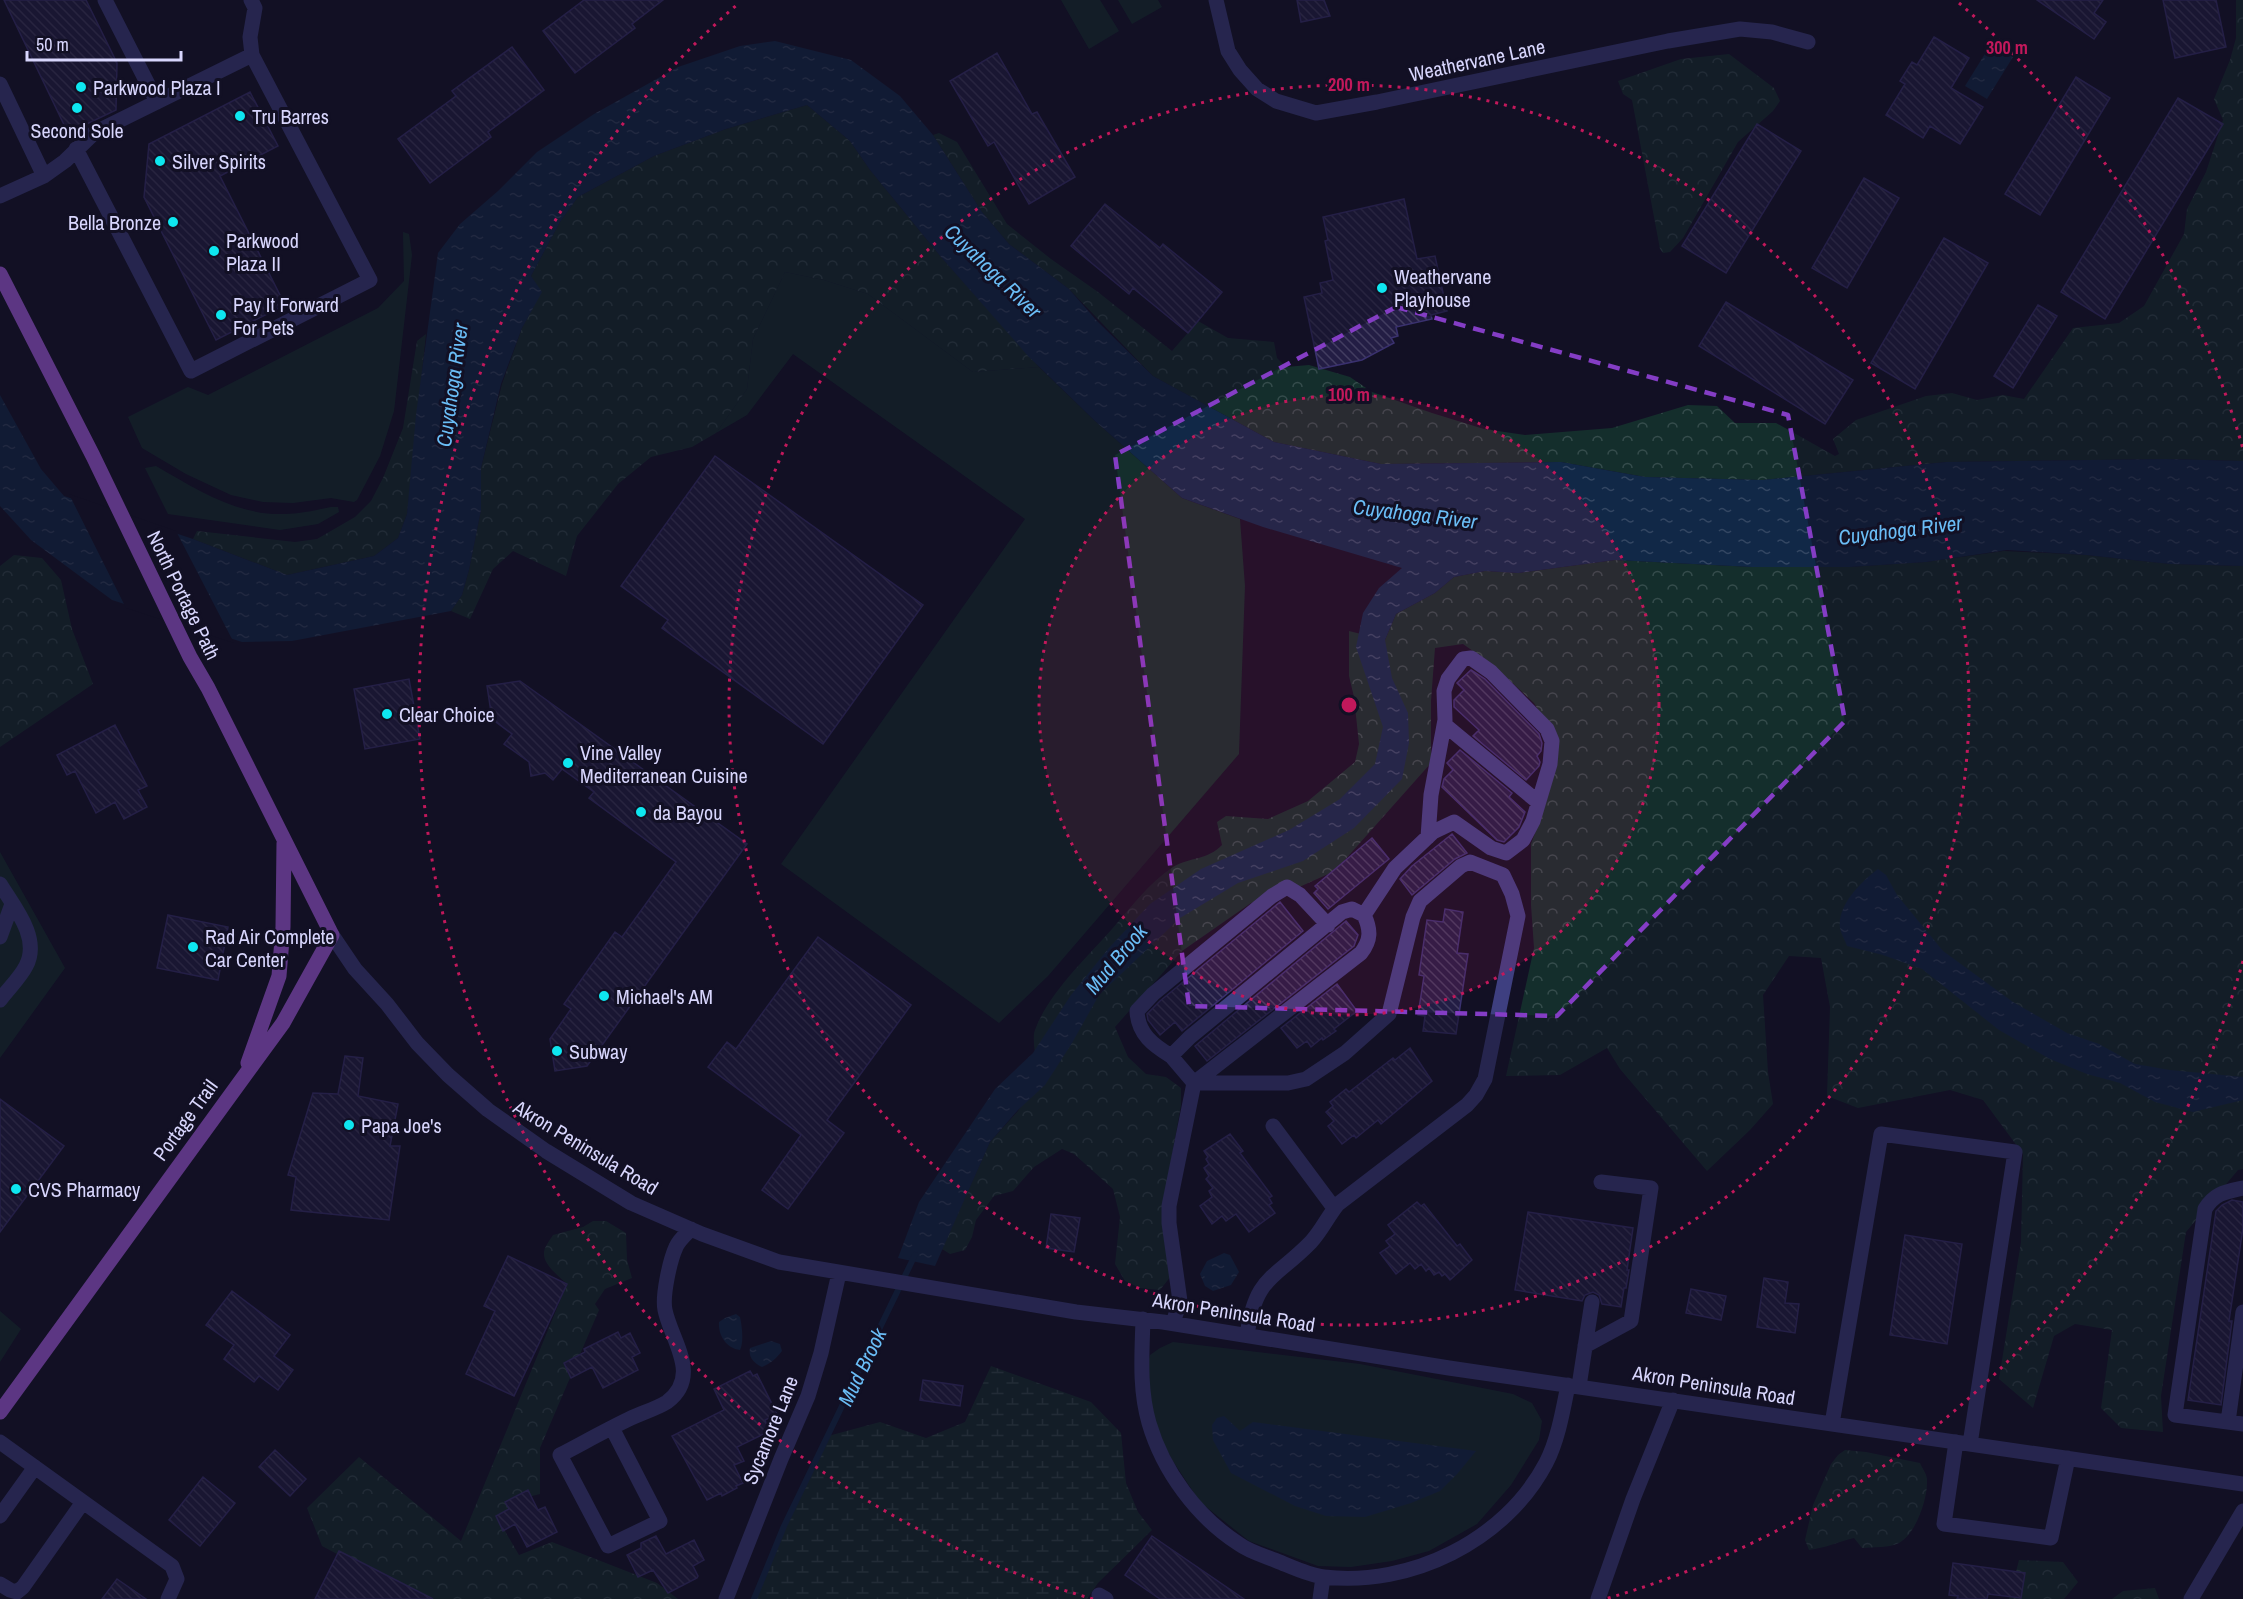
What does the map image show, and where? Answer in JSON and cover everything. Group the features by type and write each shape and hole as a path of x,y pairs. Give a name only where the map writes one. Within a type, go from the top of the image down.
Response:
{"main road":[{"name":"North Portage Path","path":"0,274 93,456 190,657 208,688 332,935"},
{"path":"242,1079 279,976 283,927 284,837"},
{"name":"Portage Trail","path":"0,1412 283,1023 332,935"}],"street":[{"path":"105,0 157,102"},
{"path":"76,149 191,371 369,280 252,55 250,37 255,8 251,0"},
{"name":"Weathervane Lane","path":"1216,0 1228,51 1240,70 1257,89 1276,101 1316,113 1668,41 1740,29 1772,32 1808,42"},
{"path":"0,195 44,176 65,161 94,134 252,55"},
{"path":"0,84 44,176"},
{"path":"1364,915 1395,868 1428,837 1433,832 1454,822 1491,848 1506,853 1524,840 1533,821 1550,764 1552,741 1547,729 1491,672 1471,658 1463,659 1449,679 1444,691 1445,725 1431,795 1428,837"},
{"path":"1445,725 1538,802"},
{"path":"1247,1335 1256,1295 1267,1279 1321,1230 1334,1208 1467,1105 1476,1095 1485,1079 1518,916 1512,894 1503,875 1470,862 1461,866 1420,901 1413,917 1389,1014 1345,1053 1306,1079 1288,1083 1194,1083 1171,1056 1144,1035 1138,1024 1137,1011 1153,994 1287,887 1300,895 1328,925"},
{"path":"0,884 24,923 33,950 26,968 7,979 0,1000"},
{"path":"0,937 12,903"},
{"path":"1171,1056 1190,1036 1342,912 1352,909 1364,915 1370,926 1369,943 1361,953 1194,1083 1169,1206 1169,1222 1180,1301 1173,1323"},
{"name":"Akron Peninsula Road","path":"332,935 354,969 387,1004 417,1043 448,1075 488,1110 539,1146 631,1203 691,1229 779,1262 1076,1312 1173,1323 1832,1424 2243,1484"},
{"path":"1273,1126 1334,1208"},
{"path":"1832,1424 1881,1134 2014,1152 1963,1443 1944,1524 2051,1538 2068,1458"},
{"path":"1586,1346 1631,1321 1651,1188 1601,1182"},
{"path":"2243,1188 2220,1192 2205,1209 2175,1415 2236,1423 2243,1312"},
{"path":"612,1428 660,1521 608,1546 560,1455 612,1428 667,1402 679,1389 685,1371 664,1308 666,1285 676,1246 691,1229"},
{"name":"Sycamore Lane","path":"726,1599 808,1396 821,1353 839,1273"},
{"path":"1143,1319 1141,1384 1149,1423 1161,1453 1182,1488 1207,1519 1241,1546 1296,1569 1323,1577 1367,1578 1411,1570 1457,1552 1490,1529 1521,1500 1546,1463 1574,1385 1586,1346 1592,1302"},
{"path":"1598,1599 1628,1510 1673,1400"},
{"path":"0,1442 172,1566 177,1579 168,1599"},
{"path":"0,1516 35,1467"},
{"path":"0,1584 17,1592 23,1587 83,1502"},
{"path":"2191,1599 2243,1511"},
{"path":"1320,1599 1323,1577"}],"highlighted area":[{"path":"1396,307 1788,415 1845,721 1557,1016 1189,1006 1115,455"}],"green space":[{"path":"1061,0 1100,0 1119,31 1089,49"},
{"path":"1118,0 1158,0 1162,7 1132,24"},
{"path":"2236,0 2243,0 2243,461 2166,459 1946,462 1762,480 1645,477 1561,462 1381,464 1274,442 1153,376 1069,289 1009,244 982,212 933,135 939,133 957,142 1007,224 1172,351 1198,321 1228,338 1274,342 1277,358 1286,367 1309,365 1350,377 1372,392 1484,429 1525,435 1612,428 1688,405 1717,406 1735,423 1776,423 1835,456 1839,454 1833,439 1856,420 1926,396 1952,393 1977,400 2003,395 2024,399 2073,328 2119,323 2144,306 2184,234 2187,209 2206,172 2223,120 2214,99 2230,60 2236,38"},
{"path":"1729,54 1774,88 1780,101 1773,111 1738,142 1683,238 1670,252 1663,253 1660,249 1632,100 1623,94 1618,81 1681,59"},
{"path":"807,105 850,141 870,170 941,257 1039,367 973,372 868,294 824,280 785,272 753,339 747,389 716,433 692,447 651,457 618,484 577,536 566,576 513,551 493,569 470,619 451,611 462,595 469,570 481,510 481,468 502,384 522,328 541,292 531,276 560,222 578,197 654,156 726,129"},
{"path":"403,232 409,234 412,255 394,411 380,456 357,500 354,502 331,498 293,503 263,502 231,495 186,474 142,448 128,417 188,387 208,395 378,308 404,281"},
{"path":"785,272 824,280 868,294 973,372 1039,367 1095,421 1182,498 1240,519 1245,586 1239,754 1048,976 999,1023 781,864 1025,519 793,354 747,415 716,433 747,389 753,339"},
{"path":"426,334 407,514 398,538 374,556 287,575 193,539 197,531 295,542 317,539 355,517 371,501 403,428 417,341"},
{"path":"156,466 218,499 250,511 291,514 338,507 339,512 318,524 280,530 168,514 145,468"},
{"path":"2004,551 2086,555 2170,564 2243,566 2243,1169 2238,1170 2186,1232 2161,1396 2163,1432 2121,1428 2101,1408 2112,1330 2075,1324 2054,1336 2033,1408 1999,1379 2021,1242 2023,1154 1983,1100 1950,1090 1858,1108 1827,1096 1830,1007 1821,958 1789,956 1763,995 1768,1072 1773,1104 1750,1130 1707,1171 1620,1069 1607,1048 1560,1075 1506,1076 1534,948 1531,844 1546,803 1555,738 1534,703 1494,666 1463,644 1435,648 1431,701 1431,763 1335,871 1297,888 1251,903 1182,951 1115,1027 1128,1057 1146,1074 1166,1077 1181,1088 1181,1105 1164,1200 1171,1276 1160,1290 1140,1288 1125,1281 1115,1264 1120,1217 1113,1189 1074,1154 1062,1149 1034,1167 1013,1191 994,1196 976,1220 972,1237 965,1250 950,1254 942,1249 990,1142 1018,1111 1039,1079 1034,1047 1035,1030 1049,1003 1069,976 1156,880 1173,867 1205,856 1222,845 1217,822 1226,816 1268,819 1308,801 1355,762 1359,744 1354,697 1349,676 1349,631 1385,640 1396,614 1435,593 1454,577 1485,571 1518,573 1615,560 1752,567 1850,567 1926,562"},
{"path":"14,555 42,558 61,580 72,629 93,684 0,747 0,566"},
{"path":"0,852 65,968 0,1058"},
{"path":"593,1221 606,1221 626,1233 627,1260 632,1278 605,1289 595,1304 599,1310 540,1448 540,1494 512,1501 509,1510 496,1516 519,1555 552,1542 657,1583 678,1599 421,1599 322,1546 307,1508 359,1457 461,1541 567,1284 546,1262 545,1248 553,1235 583,1227"},
{"path":"0,1311 21,1329 0,1362"},
{"path":"1173,1342 1360,1364 1513,1394 1532,1403 1542,1421 1539,1440 1511,1485 1477,1524 1429,1551 1392,1561 1351,1567 1318,1566 1249,1541 1200,1502 1171,1458 1154,1424 1146,1371 1150,1355"},
{"path":"991,1366 1091,1402 1121,1433 1126,1483 1138,1512 1152,1530 1098,1583 1087,1599 754,1599 784,1526 828,1436 880,1422 926,1438 965,1422"},
{"path":"1845,1450 1920,1463 1927,1480 1923,1505 1911,1532 1899,1543 1886,1547 1862,1548 1854,1538 1809,1550 1805,1540 1813,1505 1831,1464"},
{"path":"2019,1560 2063,1562 2078,1582 2064,1599 2009,1599"},
{"path":"2155,1588 2159,1599 2112,1599 2123,1591"}],"water":[{"name":"Cuyahoga River","path":"775,41 851,60 900,96 933,135 982,212 1009,244 1069,289 1097,321 1153,376 1274,442 1381,464 1561,462 1645,477 1762,480 1946,462 2166,459 2243,461 2243,566 2170,564 2007,550 1926,562 1850,567 1752,567 1615,560 1518,573 1485,571 1454,577 1435,593 1396,614 1385,640 1392,678 1408,713 1409,743 1402,779 1354,828 1303,861 1238,883 1180,918 1099,995 1045,1085 1018,1110 990,1142 935,1266 898,1258 919,1202 995,1089 1033,1053 1071,995 1108,949 1150,904 1201,869 1289,830 1340,799 1375,764 1383,727 1356,647 1363,613 1379,588 1402,568 1263,527 1182,498 1095,421 1028,356 941,257 870,170 850,141 807,105 726,129 654,156 578,197 560,222 531,276 542,292 522,328 501,384 481,468 481,510 469,570 462,595 451,611 292,641 242,642 112,600 31,540 0,506 0,395 41,469 64,496 193,539 287,575 374,556 398,538 407,514 416,415 438,253 460,224 498,191 537,152 594,114 678,67 740,46"},
{"path":"1991,44 2013,57 1987,99 1965,86"},
{"path":"1878,869 1886,875 1897,895 1943,951 2013,1002 2067,1033 2099,1044 2135,1064 2243,1077 2243,1100 2193,1112 2155,1102 2120,1083 2087,1074 2050,1059 1999,1030 1922,969 1883,955 1847,946 1840,928 1842,911 1858,887"},
{"path":"1224,1253 1230,1255 1239,1272 1231,1285 1213,1291 1205,1286 1200,1274 1207,1261"},
{"path":"736,1314 740,1317 742,1329 740,1350 727,1344 719,1327 719,1322"},
{"path":"771,1341 780,1344 782,1351 762,1367 752,1359 750,1348"},
{"path":"1224,1416 1240,1431 1253,1422 1476,1451 1440,1491 1411,1503 1365,1517 1326,1516 1295,1506 1231,1473 1213,1440 1212,1425 1217,1418"}],"pier":[{"path":"69,494 176,531 234,643 126,608"}],"building":[{"name":"Parkwood Plaza I","path":"4,0 86,0 117,63 116,110 68,133"},
{"path":"584,0 663,0 632,24 635,28 575,73 543,31"},
{"path":"1297,0 1324,0 1330,16 1301,22"},
{"path":"2037,0 2103,0 2094,13 2106,22 2094,39"},
{"path":"2163,0 2216,0 2226,47 2175,58"},
{"path":"1934,37 1969,58 1951,88 1983,107 1960,144 1930,126 1923,138 1886,115 1905,84 1900,81 1912,62 1917,65"},
{"path":"512,47 544,90 488,132 491,137 430,183 398,139 456,96 452,91"},
{"path":"997,53 1032,114 1037,112 1075,177 1029,204 994,142 988,146 950,81"},
{"path":"2076,77 2110,98 2040,215 2005,194"},
{"name":"Parkwood Plaza II","path":"250,92 278,146 220,176 285,305 216,340 144,197 149,144"},
{"path":"2178,98 2223,124 2105,319 2061,292"},
{"path":"1757,124 1801,151 1726,273 1682,246"},
{"path":"1864,178 1899,198 1847,288 1812,268"},
{"name":"Weathervane Playhouse","path":"1404,199 1417,259 1435,256 1447,311 1431,315 1432,319 1396,327 1398,336 1391,338 1394,343 1362,360 1319,369 1304,297 1322,293 1320,283 1333,280 1323,217"},
{"path":"1105,204 1160,248 1163,244 1222,292 1188,333 1133,288 1129,294 1071,246"},
{"path":"1944,238 1988,263 1915,389 1871,363"},
{"path":"1726,302 1853,380 1825,424 1699,346"},
{"path":"2038,305 2057,316 2013,388 1994,376"},
{"path":"715,456 923,605 823,744 662,628 668,620 621,586"},
{"path":"1471,670 1485,679 1539,734 1542,743 1541,751 1537,756 1539,766 1526,780 1473,736 1479,730 1454,707 1454,700 1464,690 1457,683"},
{"name":"Clear Choice","path":"409,679 420,739 365,749 354,689"},
{"path":"520,681 747,844 587,1066 555,1071 550,1039 571,1009 564,1004 615,932 622,937 676,862 589,798 594,792 562,769 553,780 545,773 531,776 529,762 504,744 512,734 492,719 487,686"},
{"path":"115,725 147,786 138,790 147,807 124,819 115,802 96,813 75,771 67,775 57,755"},
{"path":"1460,750 1512,793 1509,797 1525,812 1519,827 1504,842 1497,840 1442,787 1444,779 1453,770 1447,763"},
{"path":"1452,834 1467,853 1455,859 1412,895 1400,879 1412,866"},
{"path":"1372,838 1389,859 1328,909 1314,893 1318,889 1315,886"},
{"path":"1280,902 1303,931 1182,1031 1175,1022 1160,1035 1148,1020 1147,1014"},
{"path":"1445,909 1463,912 1457,953 1468,954 1456,1034 1423,1031 1425,1016 1418,1015 1424,976 1419,975 1427,920 1443,922"},
{"name":"Rad Air Complete Car Center","path":"168,915 228,927 218,980 157,968"},
{"path":"1346,921 1358,935 1354,946 1207,1061 1195,1046"},
{"path":"818,937 911,1005 827,1120 844,1133 788,1209 762,1190 801,1135 708,1067 727,1042 736,1049"},
{"path":"1337,984 1357,1011 1323,1040 1322,1038 1311,1047 1307,1041 1297,1048 1281,1028"},
{"path":"1410,1048 1432,1081 1381,1124 1378,1120 1356,1138 1354,1135 1342,1144 1328,1126 1334,1121 1326,1112 1333,1106 1330,1102 1346,1089 1349,1092 1393,1058 1395,1060"},
{"name":"Papa Joe's","path":"345,1056 363,1058 358,1096 398,1104 390,1146 400,1146 389,1220 291,1210 296,1177 288,1175 313,1093 338,1094"},
{"name":"CVS Pharmacy","path":"0,1099 64,1146 0,1232"},
{"path":"1230,1134 1243,1151 1240,1153 1272,1196 1269,1198 1272,1203 1269,1205 1275,1213 1249,1232 1236,1214 1226,1221 1222,1216 1212,1224 1200,1206 1212,1197 1209,1191 1213,1188 1206,1179 1209,1176 1204,1168 1209,1164 1204,1151"},
{"path":"2232,1200 2243,1202 2243,1228 2229,1321 2232,1321 2221,1405 2188,1400 2216,1211"},
{"path":"1417,1202 1421,1206 1424,1204 1457,1246 1460,1244 1472,1260 1450,1280 1445,1274 1442,1276 1439,1272 1434,1275 1429,1268 1426,1271 1421,1264 1415,1269 1410,1263 1396,1274 1380,1253 1390,1246 1386,1241 1395,1234 1388,1225"},
{"path":"1528,1212 1633,1228 1627,1270 1629,1270 1621,1307 1602,1304 1599,1295 1593,1292 1585,1295 1582,1301 1515,1290"},
{"path":"1051,1214 1080,1218 1074,1252 1046,1248"},
{"path":"1905,1235 1962,1244 1947,1344 1890,1335"},
{"path":"508,1256 567,1284 514,1396 466,1374 495,1311 484,1306"},
{"path":"1764,1278 1788,1282 1785,1303 1799,1304 1795,1333 1757,1327"},
{"path":"1691,1289 1726,1296 1721,1320 1686,1313"},
{"path":"232,1291 290,1335 274,1356 293,1370 278,1390 259,1376 254,1382 224,1359 234,1345 206,1325"},
{"path":"618,1332 621,1338 630,1333 640,1353 632,1357 638,1370 603,1388 592,1367 571,1378 564,1363 585,1352 584,1349"},
{"path":"750,1371 753,1376 757,1374 777,1414 765,1420 770,1431 737,1447 744,1461 734,1465 743,1483 722,1496 721,1493 707,1500 672,1436 724,1410 714,1389"},
{"path":"923,1380 963,1386 960,1406 920,1400"},
{"path":"275,1450 306,1479 290,1496 259,1467"},
{"path":"203,1477 235,1503 200,1546 169,1520"},
{"path":"528,1490 538,1510 545,1507 557,1532 527,1547 515,1524 503,1531 496,1516 509,1509 505,1502"},
{"path":"656,1536 666,1554 694,1540 704,1560 693,1566 697,1578 668,1593 653,1570 638,1577 627,1555 641,1548 641,1543"},
{"path":"1152,1536 1244,1599 1160,1599 1125,1575"},
{"path":"339,1551 433,1599 315,1599"},
{"path":"1953,1563 2025,1573 2021,1598 1988,1594 1987,1599 1957,1599 1958,1596 1949,1595"},
{"path":"117,1579 146,1599 102,1599"}],"waterway":[{"name":"Mud Brook","path":"754,1599 784,1526 915,1255"}],"place":[{"name":"Parkwood Plaza I","path":"81,87"},
{"name":"Second Sole","path":"77,108"},
{"name":"Tru Barres","path":"240,116"},
{"name":"Silver Spirits","path":"160,161"},
{"name":"Bella Bronze","path":"173,222"},
{"name":"Parkwood Plaza II","path":"214,251"},
{"name":"Weathervane Playhouse","path":"1382,288"},
{"name":"Pay It Forward For Pets","path":"221,315"},
{"name":"Clear Choice","path":"387,714"},
{"name":"Vine Valley Mediterranean Cuisine","path":"568,763"},
{"name":"da Bayou","path":"641,812"},
{"name":"Rad Air Complete Car Center","path":"193,947"},
{"name":"Michael's AM","path":"604,996"},
{"name":"Subway","path":"557,1051"},
{"name":"Papa Joe's","path":"349,1125"},
{"name":"CVS Pharmacy","path":"16,1189"}]}
